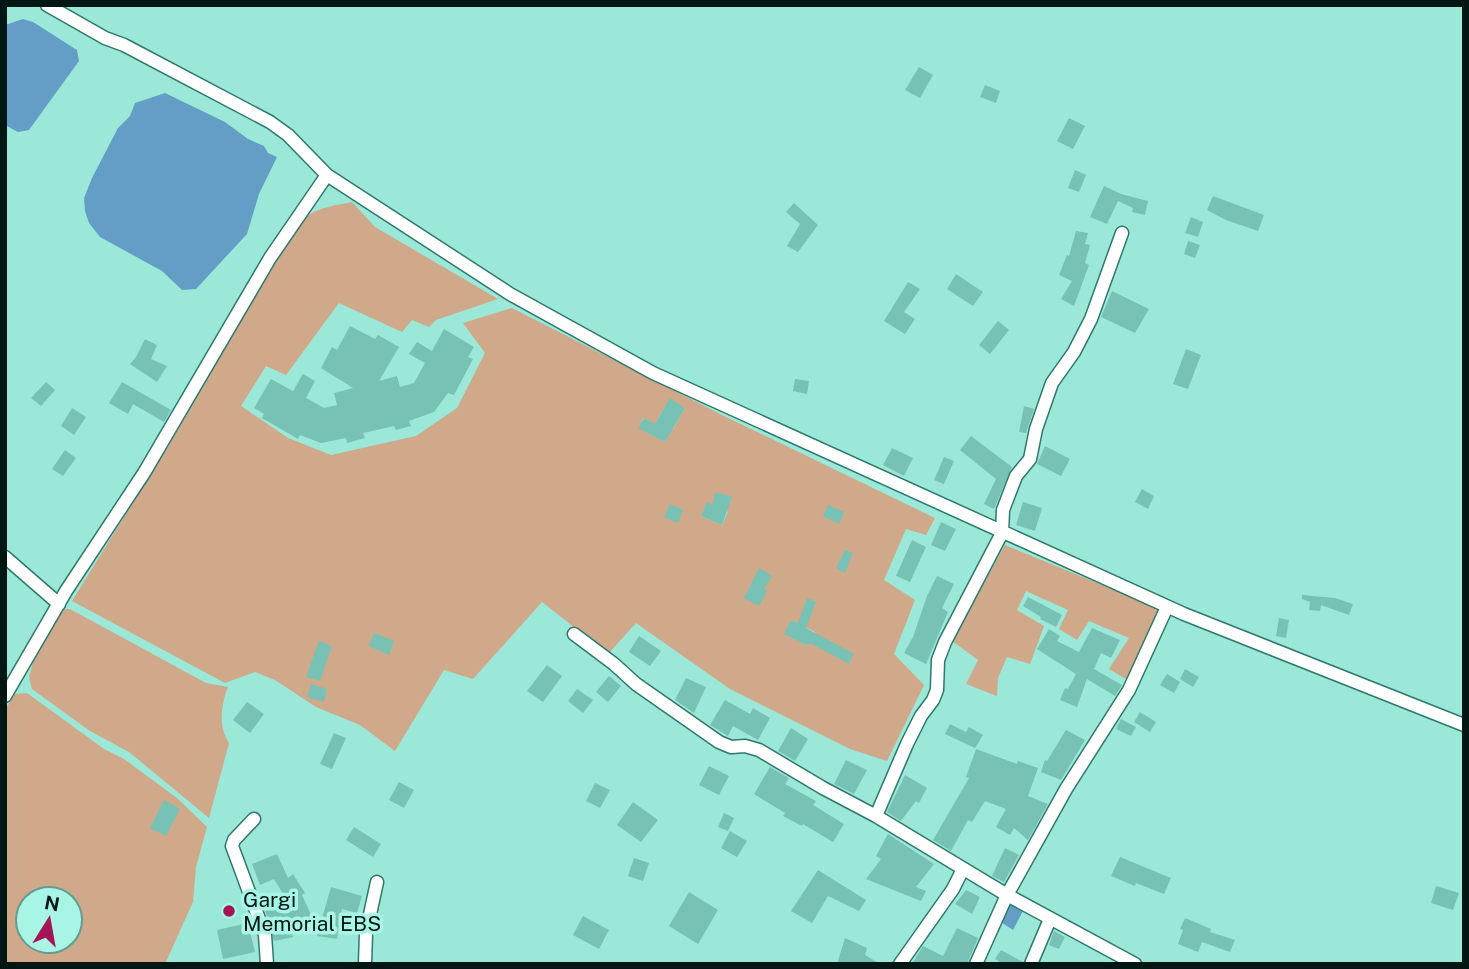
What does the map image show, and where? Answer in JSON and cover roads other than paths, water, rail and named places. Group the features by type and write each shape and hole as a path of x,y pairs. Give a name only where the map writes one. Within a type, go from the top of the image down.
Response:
{"street":[{"path":"47,5 105,38 124,45 270,122 288,135 327,175 510,294 653,373 1167,607 1464,725"},
{"path":"5,696 59,604 144,473 270,258 327,175"},
{"path":"876,816 907,744 921,716 933,700 937,690 938,660 950,630 1002,533 1003,510 1016,476 1030,459 1036,429 1052,383 1074,352 1091,319 1122,233"},
{"path":"5,557 59,604"},
{"path":"976,964 1007,895 1066,789 1129,690 1167,607"},
{"path":"574,634 636,684 719,742 731,747 745,746 759,750 1007,895 1135,964"},
{"path":"254,819 234,840 232,846 265,935 267,964"},
{"path":"900,964 953,889 963,869"},
{"path":"365,964 366,933 377,882"},
{"path":"1031,964 1050,919"}],"water":[{"path":"23,19 33,22 77,50 79,61 29,130 18,132 5,125 5,25"},
{"path":"165,93 225,122 277,157 259,194 247,234 196,289 182,290 162,271 100,237 89,223 85,211 84,198 118,128 130,116 135,103"},
{"path":"1011,902 1024,909 1013,930 1001,922"}],"place":[{"name":"Gargi Memorial EBS","path":"229,911"}]}
